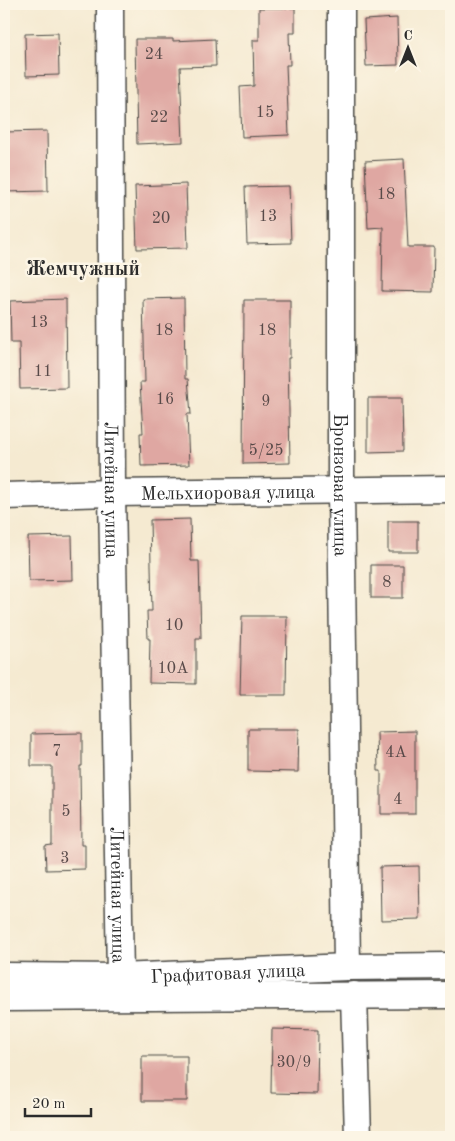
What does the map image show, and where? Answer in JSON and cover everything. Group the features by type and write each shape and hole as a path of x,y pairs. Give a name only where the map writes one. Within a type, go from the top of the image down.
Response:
{"street":[{"name":"Литейная улица","path":"110,4 112,493 120,977"},
{"name":"Бронзовая улица","path":"341,4 341,490 347,967"},
{"name":"Мельхиоровая улица","path":"4,496 451,489"},
{"name":"Графитовая улица","path":"4,976 120,977 347,967 451,966"},
{"path":"354,995 358,1137"},
{"path":"4,998 451,995"}],"building":[{"path":"259,8 295,8 295,33 289,33 290,65 286,65 289,135 242,137 240,87 254,86 253,40 259,40"},
{"path":"397,18 398,65 366,66 364,20"},
{"path":"58,33 59,75 26,76 25,34"},
{"path":"135,39 173,39 173,41 215,39 216,66 180,67 183,142 137,144"},
{"path":"47,131 48,191 4,192 4,132"},
{"path":"404,159 408,247 434,247 433,292 382,291 383,227 368,228 365,161"},
{"path":"186,184 188,248 137,249 135,186"},
{"path":"289,186 291,243 247,244 245,187"},
{"path":"184,298 185,379 188,379 191,414 187,414 189,465 141,466 140,433 143,433 140,382 145,382 143,299"},
{"path":"66,299 67,388 20,389 19,343 11,343 10,301"},
{"path":"244,300 290,300 290,358 288,358 290,463 243,464"},
{"path":"368,398 402,398 403,451 368,452"},
{"path":"190,519 191,561 199,561 201,638 196,638 196,684 149,683 150,639 148,639 147,611 152,611 150,520"},
{"path":"388,521 418,521 418,552 388,552"},
{"path":"72,536 73,580 29,581 28,537"},
{"path":"371,565 403,565 403,598 371,598"},
{"path":"242,616 287,616 286,695 240,695"},
{"path":"248,729 299,729 298,772 248,771"},
{"path":"415,731 415,814 381,814 381,771 378,771 377,732"},
{"path":"82,733 82,766 80,766 81,845 85,845 85,869 46,870 45,846 52,845 52,766 31,766 31,734"},
{"path":"419,866 420,919 381,920 380,867"},
{"path":"272,1029 318,1030 317,1094 271,1093"},
{"path":"142,1056 187,1056 187,1101 142,1101"}],"district":[{"name":"Жемчужный","path":"83,268"}]}
